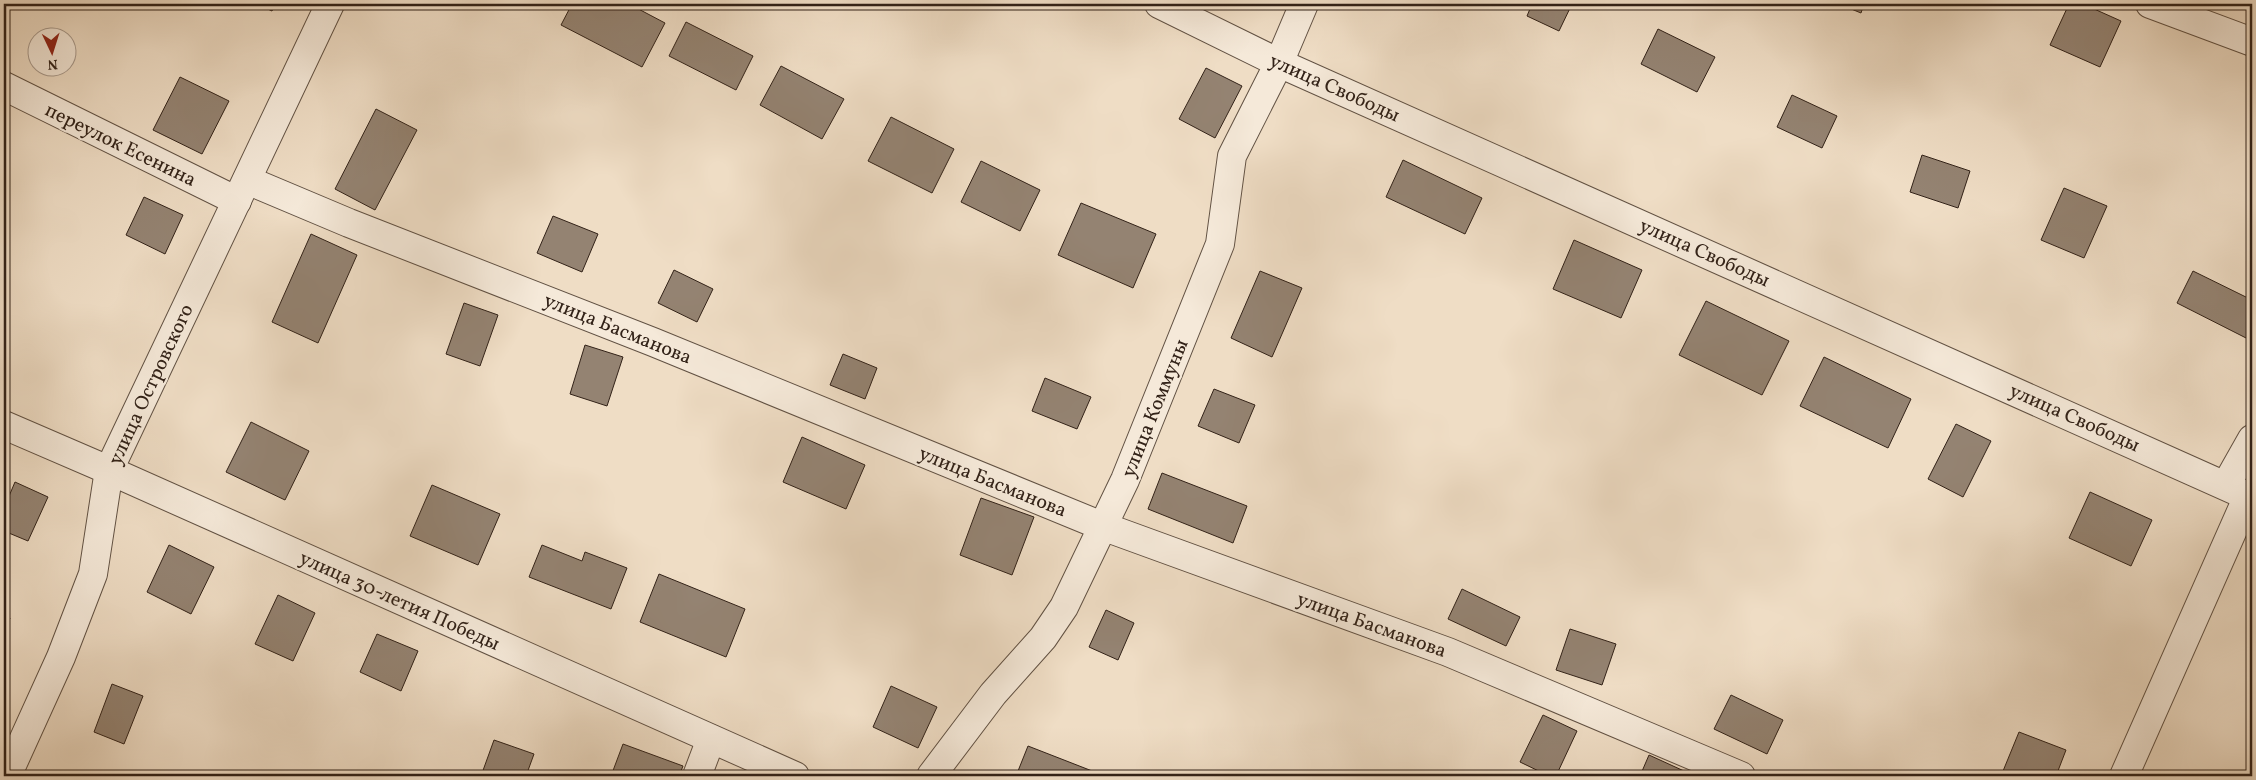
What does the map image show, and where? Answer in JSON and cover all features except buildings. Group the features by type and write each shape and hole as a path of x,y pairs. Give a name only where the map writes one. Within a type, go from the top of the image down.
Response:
{"street":[{"name":"улица Островского","path":"15,774 93,574 108,470 330,4"},
{"name":"улица Свободы","path":"1159,4 1279,62 2242,493"},
{"name":"улица Коммуны","path":"931,776 994,694 1018,668 1048,630 1064,607 1125,480 1220,244 1232,156 1279,62 1304,4"},
{"path":"2150,4 2252,42"},
{"name":"переулок Есенина","path":"4,86 242,190"},
{"name":"улица Басманова","path":"242,190 349,223 662,346 1102,526 1448,652 1740,776"},
{"name":"улица 30-летия Победы","path":"4,425 795,776"},
{"path":"2124,776 2242,493 2252,439"},
{"path":"697,776 711,739"}]}
